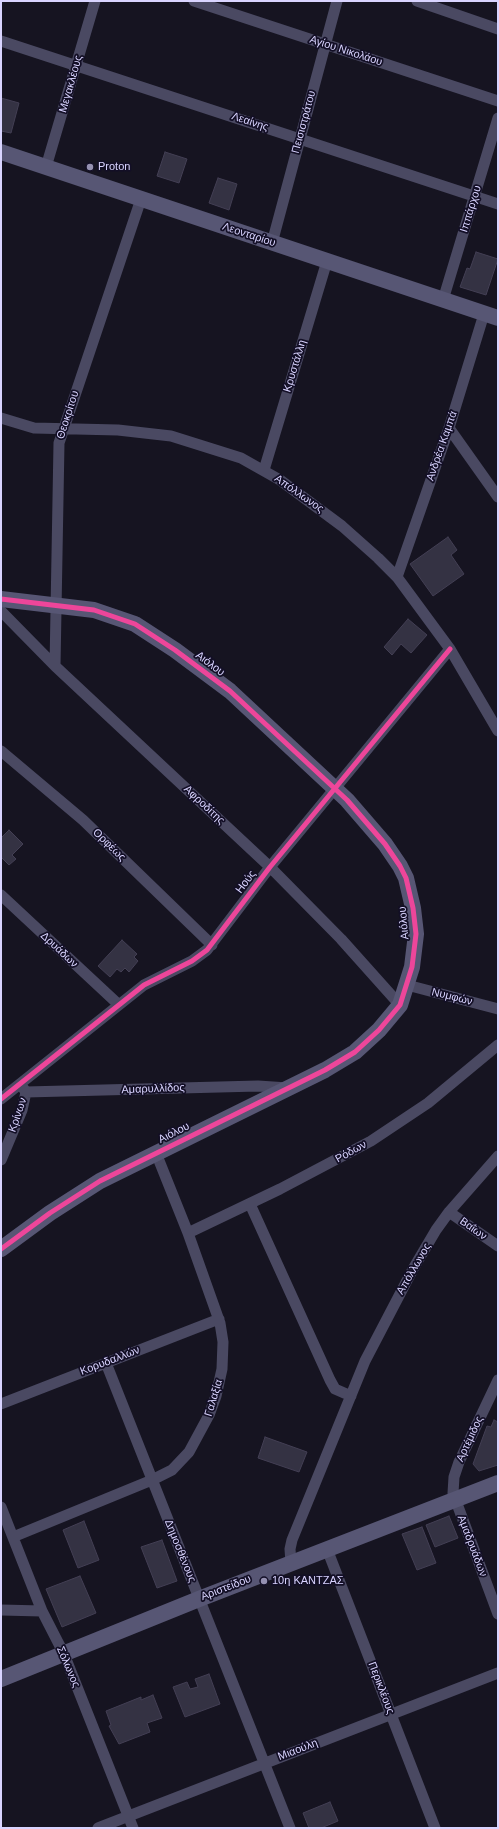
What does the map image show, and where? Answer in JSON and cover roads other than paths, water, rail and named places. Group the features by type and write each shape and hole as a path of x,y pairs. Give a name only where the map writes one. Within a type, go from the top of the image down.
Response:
{"street":[{"name":"Μεγακλέους","path":"46,167 95,1"},
{"name":"Αγίου Νικολάου","path":"194,1 498,102"},
{"name":"Πεισιστράτου","path":"272,243 324,44 337,1"},
{"path":"418,1 498,29"},
{"name":"Λεαίνης","path":"1,41 498,204"},
{"name":"Ιππάρχου","path":"443,300 498,118"},
{"name":"Λεονταρίου","path":"1,152 491,316"},
{"name":"Θεοκρίτου","path":"55,666 59,443 141,199"},
{"name":"Κρυστάλλη","path":"264,470 327,261"},
{"name":"Ανδρέα Καμπά","path":"397,577 449,428 491,316"},
{"name":"Απόλλωνος","path":"1,418 34,428 63,430 118,430 171,436 241,458 264,470 301,494 337,522 397,577 450,650 498,730"},
{"path":"449,428 498,497"},
{"name":"Αιόλου","path":"1,599 94,610 136,624 175,650 230,691 356,810 385,844 400,866 406,878 413,908 416,934 414,954 407,985 400,1005 380,1030 355,1052 325,1070 156,1153 78,1194 1,1249"},
{"name":"Αφροδίτης","path":"1,611 55,666 270,867 341,939 400,1005"},
{"name":"Ηούς","path":"1,1099 23,1088 118,1004 144,985 192,961 212,945 270,867 450,650"},
{"name":"Ορφέως","path":"1,751 83,820 212,945"},
{"name":"Δρυάδων","path":"1,895 118,1004"},
{"name":"Νυμφών","path":"407,985 498,1009"},
{"name":"Ρόδων","path":"188,1233 250,1204 350,1153 411,1116 457,1081 498,1045"},
{"name":"Αμαρυλλίδος","path":"23,1088 258,1086 288,1088"},
{"name":"Κρίνων","path":"1,1160 20,1116 23,1088"},
{"name":"Γαλαξία","path":"13,1537 152,1480 172,1470 184,1460 198,1439 209,1415 219,1382 222,1363 223,1342 219,1319 188,1233 156,1153"},
{"name":"Απόλλωνος","path":"291,1563 290,1549 292,1540 365,1361 400,1293 436,1230 449,1212 498,1156"},
{"path":"250,1204 330,1380 335,1389 350,1396"},
{"name":"Βαΐων","path":"449,1212 498,1246"},
{"name":"Κορυδαλλών","path":"1,1404 219,1319"},
{"name":"Δημοσθένους","path":"106,1363 290,1828"},
{"name":"Αρτέμιδος","path":"455,1500 454,1477 459,1462 498,1380"},
{"name":"Αριστείδου","path":"1,1679 199,1599 498,1483"},
{"name":"Αμαδρυάδων","path":"455,1500 498,1614"},
{"name":"Σόλωνος","path":"1,1507 42,1611 64,1654 133,1828"},
{"name":"Περικλέους","path":"327,1549 435,1828"},
{"path":"1,1610 42,1611"},
{"name":"Μιαούλη","path":"98,1828 498,1673"}],"place":[{"name":"Proton","path":"90,167"},
{"name":"10η ΚΑΝΤΖΑΣ","path":"264,1581"}]}
